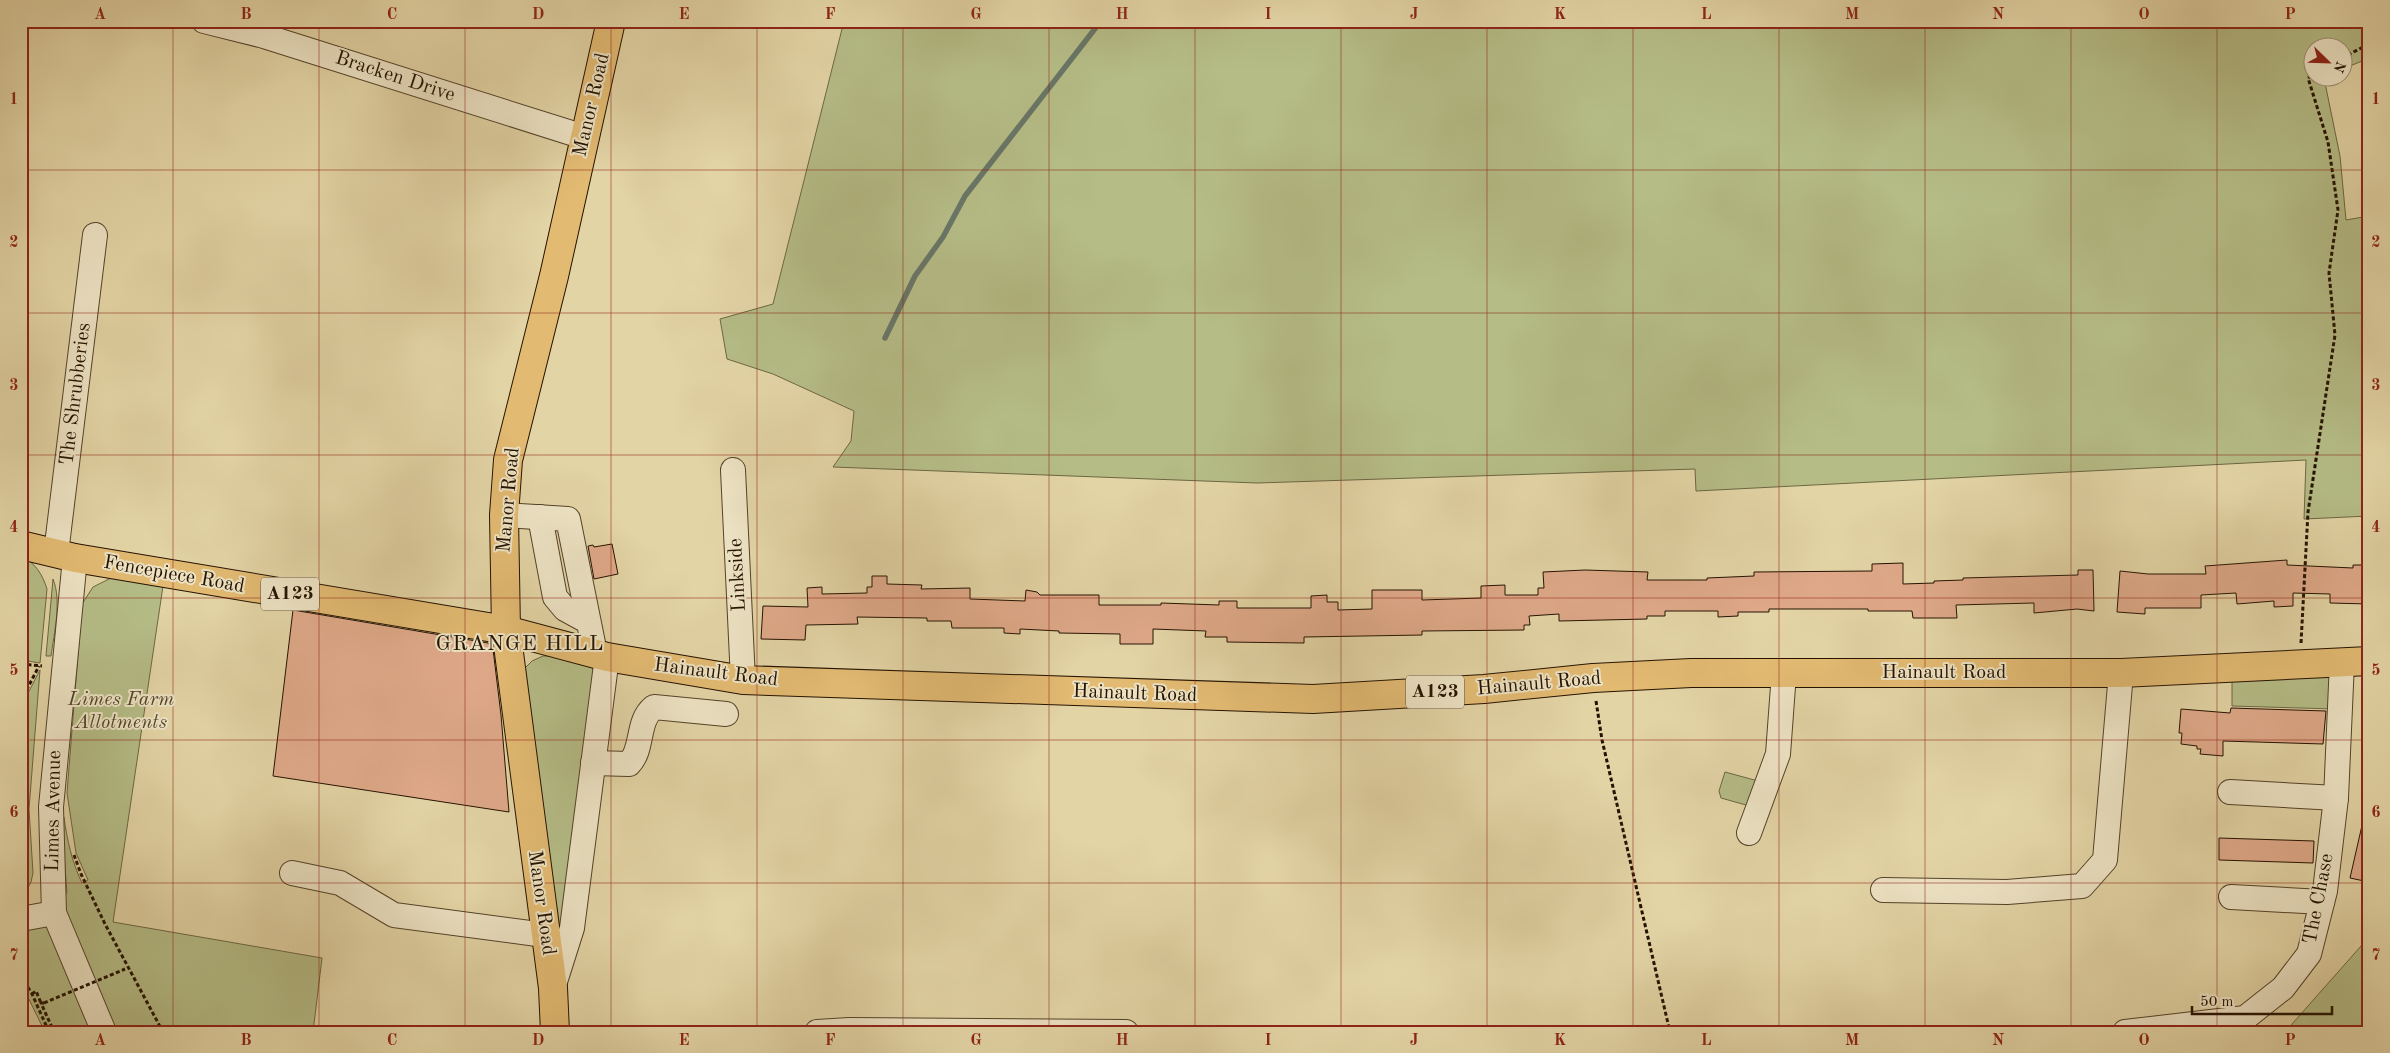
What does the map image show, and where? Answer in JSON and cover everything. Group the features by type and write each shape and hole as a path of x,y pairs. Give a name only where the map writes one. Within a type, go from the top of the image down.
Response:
{"main road":[{"name":"Manor Road","path":"555,1032 553,988 506,630 504,515 508,460 554,276 611,21"},
{"name":"Fencepiece Road","path":"21,545 66,556 506,630"},
{"name":"Hainault Road","path":"506,630 554,645 601,655 743,680 1313,699 1484,689 1593,678 1691,673 2121,673 2356,662"}],"street":[{"name":"Bracken Drive","path":"204,21 264,36 584,137"},
{"name":"The Shrubberies","path":"66,556 95,235"},
{"name":"Linkside","path":"733,470 743,680"},
{"path":"504,515 540,517 555,596 565,609 587,621 601,655"},
{"name":"Limes Avenue","path":"54,913 50,807 66,556"},
{"name":"Manor Road","path":"553,988 572,928 594,763 601,655"},
{"name":"The Chase","path":"2124,1032 2245,1018 2283,988 2309,954 2322,902 2356,662"},
{"path":"1749,833 1778,754 1784,673"},
{"path":"1883,890 2007,892 2082,886 2104,860 2121,673"},
{"path":"594,763 629,764 636,751 645,718 654,706 726,714"},
{"path":"2230,792 2336,798"},
{"path":"292,873 340,883 394,914 545,935"},
{"path":"2231,897 2322,902"},
{"path":"21,919 54,913 104,1032"},
{"path":"817,1032 1126,1032"}],"path":[{"path":"2352,53 2369,44"},
{"path":"2300,665 2308,512 2335,335 2329,272 2338,210 2328,142 2311,88"},
{"path":"21,664 41,666 26,691 21,689"},
{"path":"1593,678 1602,740 1670,1032"},
{"path":"72,848 85,883 105,924 163,1032"},
{"path":"43,1003 129,966"},
{"path":"21,976 32,994 49,1032"},
{"path":"32,994 36,991 43,1003 54,1032"}],"green space":[{"path":"844,21 2369,21 2369,58 2352,65 2352,38 2302,38 2302,88 2326,88 2340,156 2346,220 2369,216 2369,516 2304,519 2306,460 1696,491 1695,469 1257,483 833,467 851,441 854,411 773,374 727,359 720,319 773,304"},
{"path":"21,557 34,565 47,589 40,663 21,660"},
{"name":"Limes Farm Allotments","path":"111,578 163,586 113,922 322,958 313,1032 45,1032 21,983 21,920 67,893 61,817 64,817 70,851 78,875 82,883 88,880 76,853 67,793 82,604 93,587"},
{"path":"53,579 57,597 57,617 51,656 46,656"},
{"path":"543,656 568,656 599,665 558,956 523,670 532,661"},
{"path":"40,670 29,809 33,873 31,882 21,901 21,692 28,693"},
{"path":"2336,672 2335,709 2232,706 2232,677"},
{"path":"1725,772 1758,781 1750,803 1746,805 1721,798 1719,791"},
{"path":"2369,937 2369,1032 2285,1032"}],"building":[{"path":"612,544 618,574 594,579 588,546"},
{"path":"2287,560 2287,565 2353,568 2353,565 2369,565 2369,604 2330,603 2330,594 2293,593 2293,606 2274,607 2274,601 2237,604 2236,593 2201,595 2201,608 2145,608 2145,614 2117,612 2120,571 2148,574 2206,574 2205,566"},
{"path":"1903,563 1903,584 1934,583 1934,581 1963,580 1963,578 2078,575 2078,570 2093,570 2094,611 2077,609 2034,613 2034,603 1956,605 1957,618 1913,618 1912,611 1868,611 1868,609 1769,609 1769,612 1738,612 1738,616 1718,617 1718,611 1665,611 1665,616 1647,616 1647,619 1559,621 1559,614 1529,616 1530,625 1524,625 1524,630 1422,631 1422,635 1304,637 1304,643 1227,642 1227,637 1205,637 1206,631 1153,629 1153,644 1120,644 1120,634 1059,633 1059,631 1020,629 1020,634 1004,633 1004,628 952,628 951,621 927,621 927,618 857,617 858,624 806,625 805,640 761,639 763,606 808,607 807,588 822,587 822,594 867,593 867,587 872,587 872,576 887,576 887,584 922,585 921,589 970,588 970,599 1025,601 1026,590 1037,592 1040,595 1099,595 1099,605 1161,605 1161,603 1219,605 1219,601 1237,601 1237,608 1311,608 1311,596 1327,595 1327,602 1338,602 1338,610 1372,609 1372,590 1422,590 1422,600 1481,598 1481,586 1505,585 1505,595 1538,595 1538,588 1544,588 1543,572 1585,570 1648,572 1647,580 1707,580 1707,578 1754,576 1754,572 1872,571 1872,564"},
{"path":"293,610 488,643 493,649 501,715 509,812 273,776"},
{"path":"2231,708 2326,711 2323,744 2223,741 2223,756 2200,754 2201,749 2197,749 2197,746 2181,744 2182,733 2179,733 2181,709 2230,713"},
{"path":"2363,821 2369,822 2369,882 2350,878"},
{"path":"2219,838 2314,841 2313,863 2219,860"}],"waterway":[{"path":"885,338 915,276 943,237 965,196 1101,21"}],"district":[{"name":"GRANGE HILL","path":"520,644"}]}
